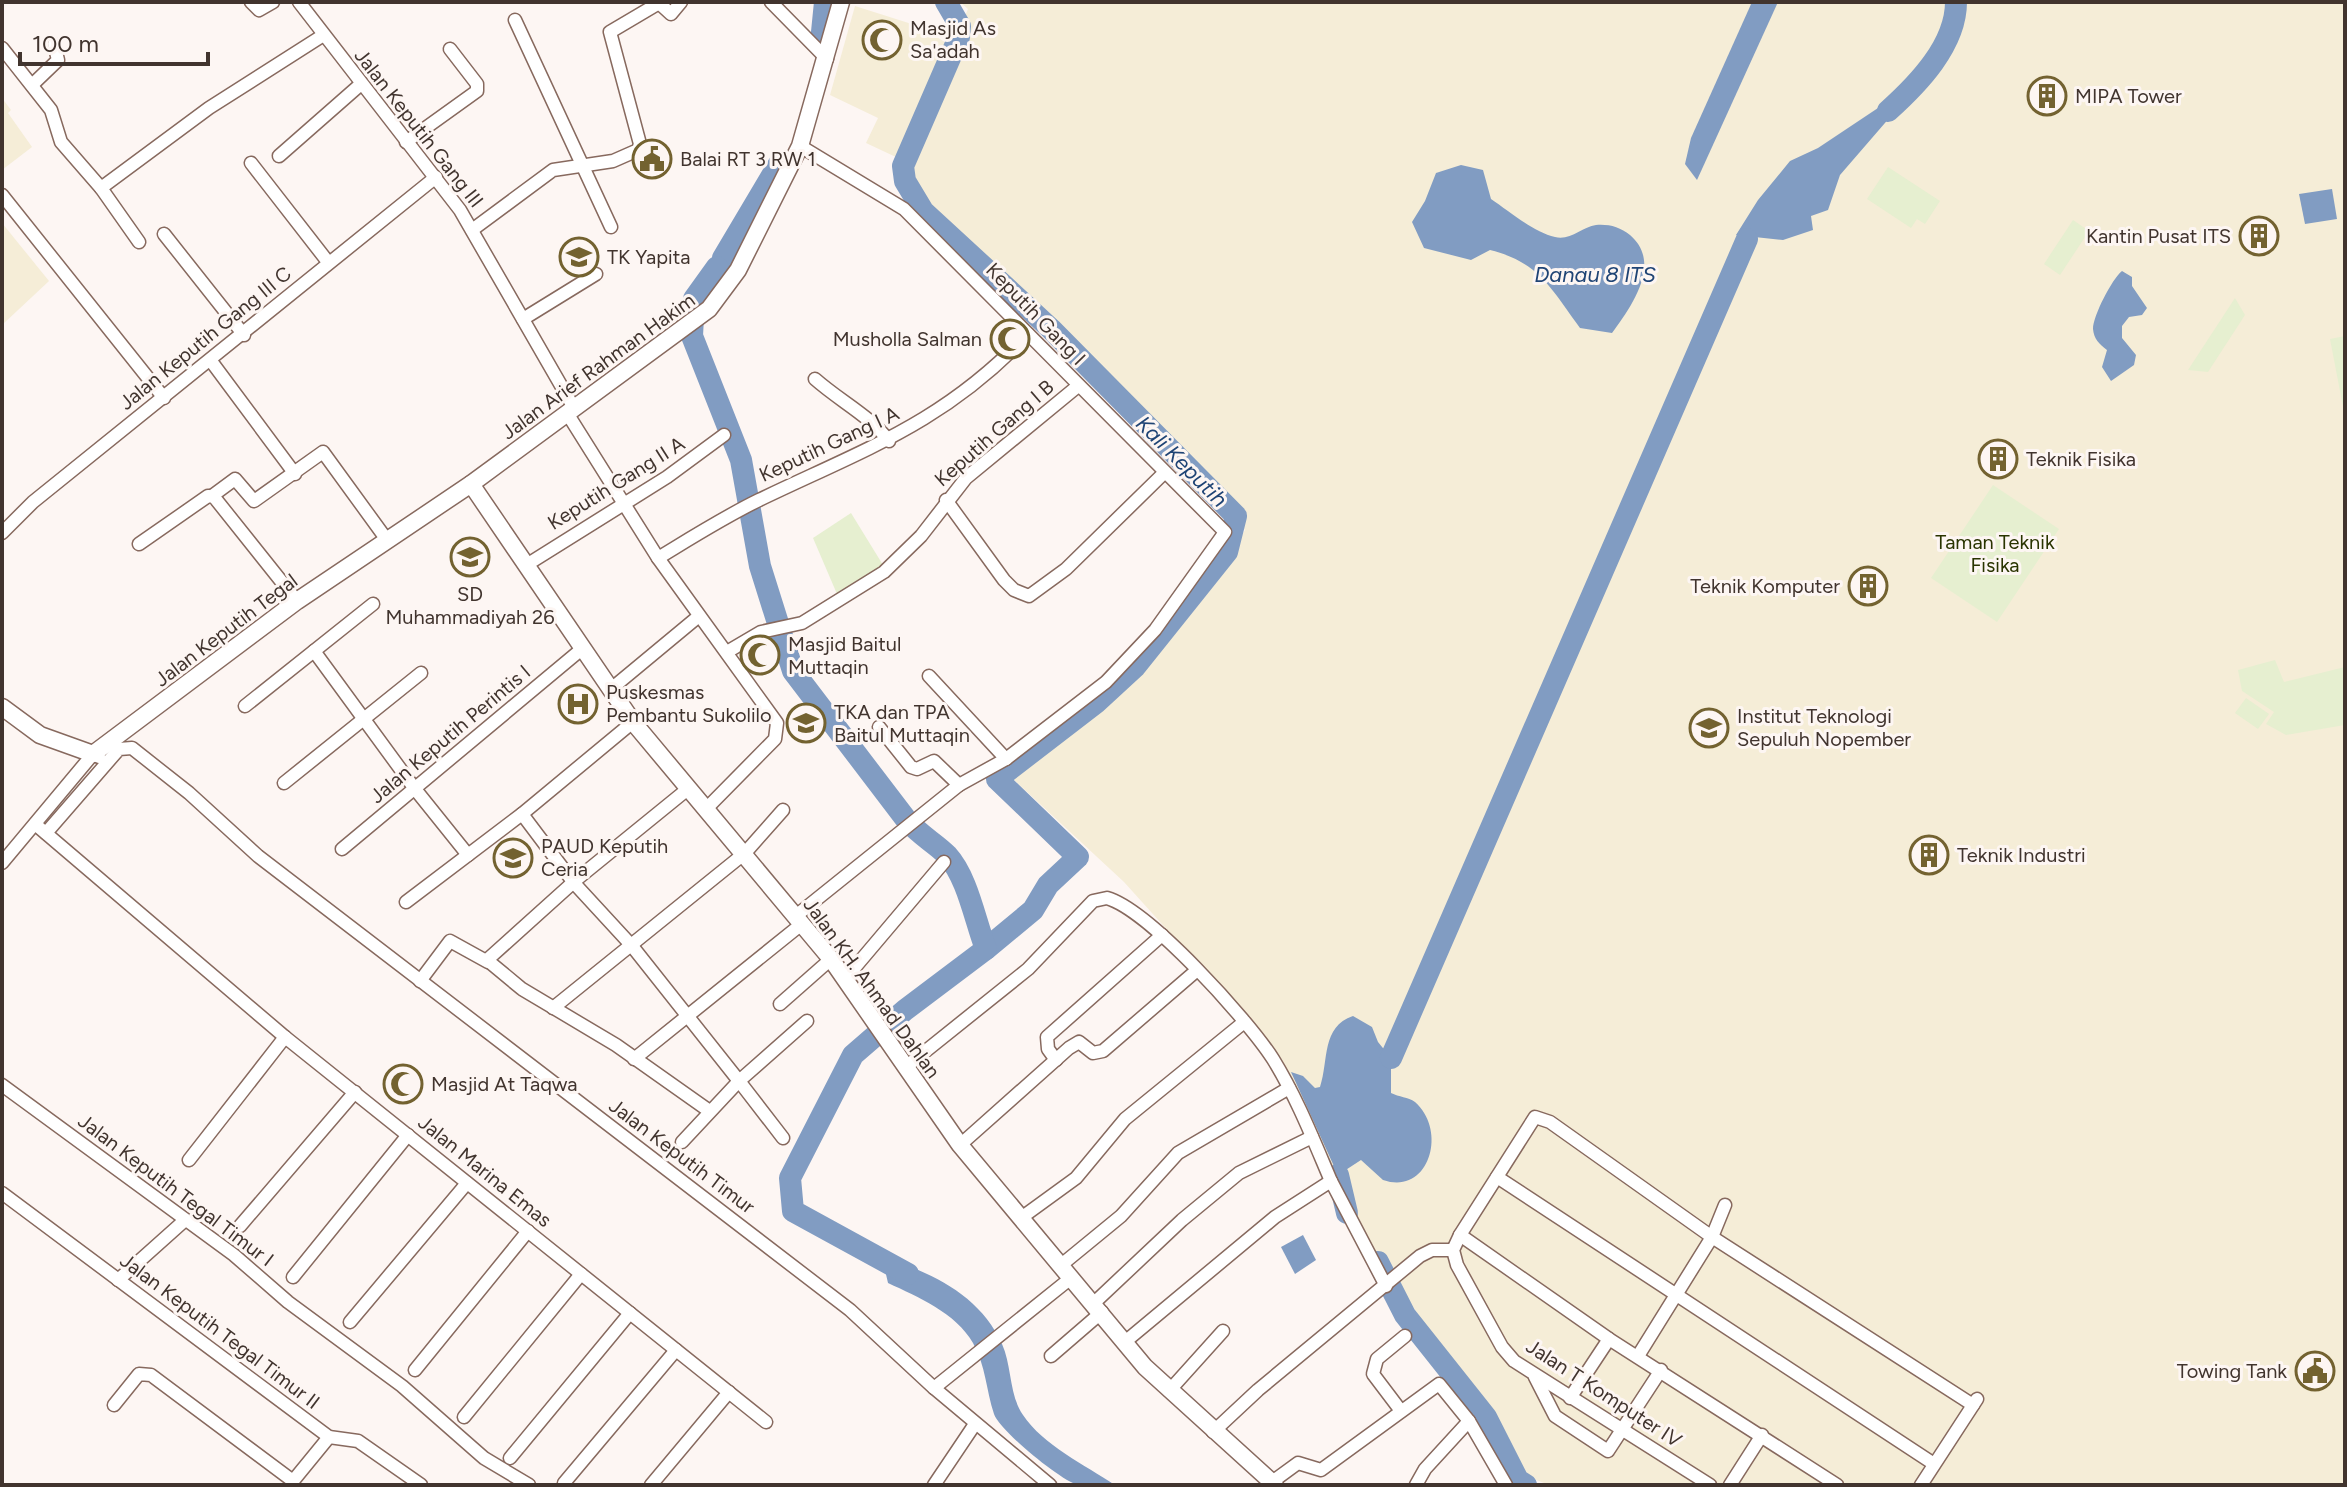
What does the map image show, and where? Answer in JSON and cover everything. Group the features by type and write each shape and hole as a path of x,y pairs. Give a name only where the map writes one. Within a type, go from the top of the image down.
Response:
{"street":[{"path":"251,2 259,10 273,2"},
{"name":"Jalan Keputih Gang III","path":"299,2 322,36 436,177 472,230 571,410 658,558 774,718 778,731 775,739 706,809"},
{"path":"472,230 550,172 613,161 634,153 640,146 609,33 654,5 661,4 671,14 681,2"},
{"path":"771,2 827,59"},
{"name":"Jalan Arief Rahman Hakim","path":"471,484 720,300 800,146 841,2"},
{"path":"515,20 611,227"},
{"path":"101,188 209,108 322,36"},
{"path":"32,85 58,60 54,44"},
{"path":"2,48 51,110 68,151 101,188 139,242"},
{"path":"406,142 479,87 450,49"},
{"path":"279,156 361,84"},
{"name":"Keputih Gang I","path":"800,146 893,199 1225,532 1131,658 1058,723 1006,759"},
{"path":"251,163 328,262"},
{"name":"Jalan Keputih Gang III C","path":"2,533 33,502 244,335 328,262 436,177"},
{"path":"2,195 164,398"},
{"path":"164,234 244,335"},
{"path":"523,319 596,274"},
{"name":"Keputih Gang I A","path":"658,558 759,500 889,441 964,393 1028,334"},
{"path":"211,361 295,474"},
{"path":"815,379 841,402 871,419 889,441"},
{"name":"Keputih Gang I B","path":"727,652 767,630 789,628 884,572 921,536 946,500 973,473 1078,386"},
{"name":"Keputih Gang II A","path":"528,564 724,435"},
{"path":"139,544 235,479 254,501 323,452 387,540"},
{"path":"946,500 980,549 1018,593 1032,594 1066,569 1164,473"},
{"name":"Jalan Keputih Tegal","path":"100,757 297,601 471,484"},
{"name":"Jalan KH. Ahmad Dahlan","path":"471,484 633,722 831,959 960,1145 1169,1391 1274,1484"},
{"path":"212,496 297,601"},
{"path":"245,706 373,604"},
{"path":"611,689 699,616"},
{"name":"Jalan Keputih Perintis I","path":"342,849 583,648"},
{"path":"314,651 415,789 468,855"},
{"path":"284,783 421,673"},
{"path":"634,1059 959,785 1006,759 929,676"},
{"path":"2,707 40,735 100,757"},
{"path":"406,902 522,814 633,722"},
{"path":"879,727 913,769 934,761 959,785"},
{"name":"Jalan Keputih Timur","path":"100,757 121,748 132,748 189,793 258,856 850,1310 975,1424 1050,1485"},
{"path":"2,863 100,757"},
{"path":"46,833 100,757"},
{"path":"489,958 689,788"},
{"path":"553,1008 745,853 783,810"},
{"path":"522,814 574,883 632,946 783,1138"},
{"name":"Jalan Marina Emas","path":"35,824 285,1037 766,1422"},
{"path":"845,979 944,862"},
{"path":"907,1066 1028,969 1093,901 1115,900 1162,935 1271,1056 1331,1181 1390,1283"},
{"path":"1056,1060 1048,1049 1047,1037 1162,935"},
{"path":"420,981 450,941 489,958 553,1008 708,1110"},
{"path":"780,1004 831,959"},
{"path":"960,1145 1069,1048 1082,1042 1093,1053 1103,1051 1196,971"},
{"path":"682,1142 708,1110 807,1021"},
{"path":"1021,1218 1076,1178 1125,1119 1243,1023"},
{"path":"189,1160 285,1037"},
{"name":"Jalan Keputih Tegal Timur I","path":"2,1085 402,1386 484,1458 529,1485"},
{"path":"934,1388 1014,1327 1178,1153 1289,1088"},
{"path":"240,1226 355,1092"},
{"path":"1213,1432 1258,1390 1420,1256 1432,1250 1453,1250 1535,1117 1542,1118 1712,1237 1975,1402 1921,1485"},
{"path":"293,1277 408,1135"},
{"path":"1051,1356 1182,1220 1239,1173 1312,1137"},
{"path":"1497,1177 1934,1464"},
{"path":"1126,1341 1275,1217 1331,1181"},
{"path":"350,1322 467,1183"},
{"name":"Jalan Keputih Tegal Timur II","path":"2,1193 329,1437 358,1441 421,1485"},
{"path":"1638,1356 1712,1237 1725,1205"},
{"path":"118,1280 184,1221"},
{"path":"415,1370 528,1231"},
{"path":"1460,1235 1609,1339 1837,1485"},
{"name":"Jalan T Komputer IV","path":"1453,1250 1457,1265 1502,1347 1534,1376 1710,1485"},
{"path":"464,1417 581,1274"},
{"path":"510,1458 630,1313"},
{"path":"1169,1391 1223,1331"},
{"path":"1401,1411 1373,1374 1373,1365 1405,1336"},
{"path":"1570,1398 1609,1339"},
{"path":"564,1483 676,1350"},
{"path":"1534,1376 1555,1416 1606,1451 1611,1449 1661,1370"},
{"path":"114,1405 139,1374 151,1375 293,1481 329,1437"},
{"path":"1274,1484 1298,1463 1321,1470 1439,1384 1469,1421 1506,1485"},
{"path":"651,1485 729,1392"},
{"path":"1416,1485 1425,1469 1469,1421"},
{"path":"934,1485 975,1424"},
{"path":"1730,1485 1762,1435"}],"shaded area":[{"name":"Institut Teknologi Sepuluh Nopember","path":"960,2 2345,2 2345,1485 1549,1485 1529,1477 1394,1279 1334,1199 1281,1074 1244,1015 1124,882 1013,779 1134,676 1207,590 1245,530 895,176 968,9"},
{"path":"855,6 918,26 950,45 898,158 866,143 878,118 830,95"},
{"path":"2,98 11,110 8,113 32,147 2,170"},
{"path":"2,223 49,281 2,325"}],"green space":[{"path":"1888,167 1940,201 1925,224 1917,219 1911,228 1867,199"},
{"path":"2073,220 2089,231 2060,275 2044,264"},
{"path":"2235,298 2245,315 2208,372 2188,370"},
{"path":"2345,336 2345,411 2344,412 2330,339"},
{"name":"Taman Teknik Fisika","path":"1993,485 2059,529 1997,622 1931,578"},
{"path":"851,513 883,565 837,594 813,538"},
{"path":"2275,660 2284,682 2345,667 2345,725 2286,735 2266,724 2274,712 2242,691 2238,670"},
{"path":"2246,698 2269,714 2258,729 2235,713"}],"water":[{"path":"1752,2 1778,2 1697,180 1685,164 1691,138"},
{"path":"1884,104 1891,116 1840,175 1828,210 1811,216 1813,230 1783,240 1736,235 1758,200 1790,161 1818,148"},
{"name":"Danau 8 ITS","path":"1461,165 1483,170 1491,199 1547,234 1566,237 1601,225 1618,228 1630,235 1644,258 1644,271 1635,298 1612,333 1580,328 1543,279 1507,255 1490,250 1471,260 1424,248 1412,222 1425,201 1436,173"},
{"path":"2332,189 2337,219 2305,224 2299,194"},
{"path":"2122,271 2132,277 2132,286 2147,308 2142,315 2129,317 2122,326 2122,338 2136,355 2134,365 2111,381 2102,367 2107,350 2097,341 2093,329 2104,298"},
{"path":"1353,1016 1372,1027 1378,1042 1391,1058 1391,1093 1415,1102 1425,1114 1432,1144 1429,1158 1412,1179 1399,1182 1383,1180 1361,1160 1338,1175 1291,1072 1303,1076 1315,1088 1320,1087 1331,1036 1343,1021"},
{"path":"1303,1235 1316,1260 1295,1274 1281,1247"},
{"path":"882,1257 936,1278 981,1312 1002,1344 1015,1399 1031,1426 1053,1445 1115,1485 1078,1485 1045,1465 1018,1442 994,1414 981,1360 966,1332 935,1307 888,1283"}],"waterway":[{"path":"821,42 825,2"},
{"name":"Kali Keputih","path":"946,2 960,26 959,37 903,166 905,181 923,211 1051,329 1236,516 1227,552 1135,667 1097,702 997,779 1078,857 1048,885 1033,910 986,949"},
{"path":"1888,111 1923,76 1942,48 1950,33 1956,2"},
{"path":"723,258 780,162"},
{"path":"1391,1058 1747,239"},
{"path":"717,267 694,299 692,336 741,460 760,566 793,671 905,818 954,864 966,887 986,949 905,1010 853,1055 790,1178 793,1211 908,1274"},
{"path":"1338,1175 1347,1213"},
{"path":"1378,1262 1405,1315 1486,1417 1518,1480 1526,1485"}],"place":[{"name":"Masjid As Sa'adah","path":"882,40"},
{"name":"MIPA Tower","path":"2047,96"},
{"name":"Balai RT 3 RW 1","path":"652,159"},
{"name":"Kantin Pusat ITS","path":"2259,236"},
{"name":"TK Yapita","path":"579,257"},
{"name":"Musholla Salman","path":"1010,339"},
{"name":"Teknik Fisika","path":"1998,459"},
{"name":"SD Muhammadiyah 26","path":"470,557"},
{"name":"Teknik Komputer","path":"1868,586"},
{"name":"Masjid Baitul Muttaqin","path":"760,655"},
{"name":"Puskesmas Pembantu Sukolilo","path":"578,704"},
{"name":"TKA dan TPA Baitul Muttaqin","path":"806,723"},
{"name":"Institut Teknologi Sepuluh Nopember","path":"1709,728"},
{"name":"Teknik Industri","path":"1929,855"},
{"name":"PAUD Keputih Ceria","path":"513,858"},
{"name":"Masjid At Taqwa","path":"403,1084"},
{"name":"Towing Tank","path":"2315,1371"}]}
